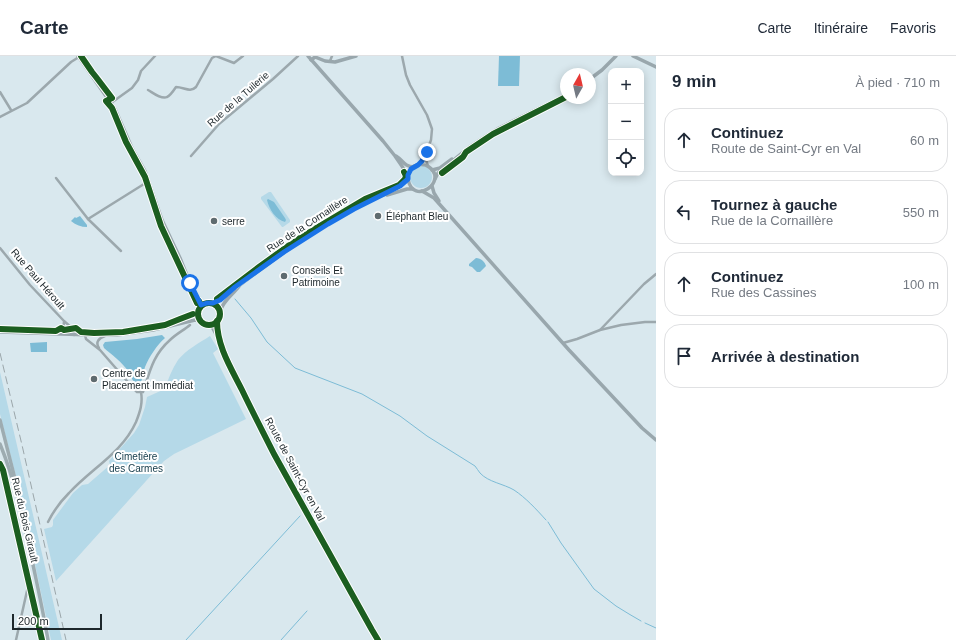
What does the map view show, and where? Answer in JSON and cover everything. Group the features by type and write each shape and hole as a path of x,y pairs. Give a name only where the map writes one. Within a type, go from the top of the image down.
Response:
{"main road":[{"path":"79,56 111,103 142,166 149,181 162,220 201,305"},
{"path":"308,56 395,156 405,170 412,189 434,198 563,343 642,428 656,440"},
{"path":"311,60 314,57 330,61 339,61 356,56"},
{"path":"596,74 616,56"},
{"path":"633,56 656,68"},
{"path":"422,192 426,191 432,186 438,173 467,149 499,128 560,98"},
{"path":"432,170 438,168 467,149"},
{"path":"395,156 405,165 414,167"},
{"path":"408,177 411,169 418,165 425,165 432,170 434,180"},
{"name":"Rue de la Cornaillère","path":"382,196 400,186 408,177"},
{"path":"432,186 434,193 447,212"},
{"name":"Rue de la Cornaillère","path":"213,303 220,300 235,287 284,252 354,209 382,196 412,189"},
{"name":"Rue de la Cornaillère","path":"220,313 224,302 241,284"},
{"path":"0,332 105,336 153,330 195,320 210,325 218,321 220,313 218,307 213,303 201,305 198,312 200,321"},
{"path":"177,324 198,312"},
{"name":"Route de Saint-Cyr en Val","path":"218,321 219,338"},
{"name":"Route de Saint-Cyr en Val","path":"210,325 219,338 228,362 274,454 358,607 378,640"},
{"path":"0,420 15,479 16,492"},
{"path":"0,444 16,492 36,576 48,640"}],"street":[{"path":"0,116 28,103 79,56"},
{"path":"111,103 132,88 138,80 141,71 155,56"},
{"path":"148,90 166,98 176,87 191,90 194,89 212,58 216,56 234,63 243,56"},
{"name":"Rue de la Tuilerie","path":"191,156 219,124 298,56"},
{"path":"330,61 332,56"},
{"path":"402,56 410,85 427,115 432,128 432,137 423,160 418,165"},
{"path":"0,92 12,110"},
{"path":"428,147 426,160 428,167"},
{"path":"56,178 88,219 121,251"},
{"path":"88,219 149,181"},
{"name":"Rue Paul Héroult","path":"0,248 30,285 73,329 74,335"},
{"path":"600,330 644,284 656,274"},
{"name":"Rue Paul Héroult","path":"58,334 63,329 64,321"},
{"path":"563,343 600,330 621,325 656,322"},
{"path":"48,522 70,492 114,454 130,434 141,409 141,392 143,392 147,376 157,355 162,347 190,325"},
{"path":"84,335 86,339 100,350 137,392 141,392"},
{"path":"100,350 97,342 101,337 105,336"},
{"name":"Rue du Bois Girault","path":"0,464 3,470 29,582 16,640"}],"green space":[{"path":"421,166 429,169 432,177 429,185 421,188 413,185 410,177 413,169"},
{"path":"271,192 290,220 290,222 283,227 261,199 261,197"},
{"name":"Cimetière des Carmes","path":"210,336 218,349 213,353 246,419 174,454 164,461 56,581 44,529 52,527 53,520 73,493 82,485 88,484 110,465 109,461 134,433 139,425 147,397 165,389 170,374 181,356"},
{"path":"0,372 62,640 51,640 18,484 0,414"}],"shaded area":[{"path":"499,56 520,56 519,86 498,86"},
{"path":"268,199 274,202 285,218 285,222 273,214 267,200"},
{"path":"80,216 87,227 79,226 71,221 75,217"},
{"path":"476,258 482,260 486,266 480,272 477,272 469,266 469,264"},
{"path":"162,335 165,338 149,359 139,385 134,382 123,365 104,348 103,345 105,342"},
{"path":"47,342 47,352 31,352 30,343"}],"waterway":[{"path":"235,299 251,318 267,342 295,368 362,394 400,416 427,436 475,466 483,476 514,490 531,504 546,520"},
{"path":"186,640 300,516"},
{"path":"548,522 594,589 616,606 641,621"},
{"path":"281,640 307,611"},
{"path":"645,623 656,628"}],"railway":[{"path":"0,353 66,640"}],"cycle path":[{"path":"81,56 112,98 106,101 112,108 126,142 145,177 161,226 197,303 199,301 201,305"},
{"path":"442,173 463,157 466,152 493,134 560,100"},
{"path":"217,299 295,241 365,199 399,185 405,179 406,176 404,172"},
{"path":"209,303 217,306 220,314 217,322 209,325 201,322 198,314 201,306 209,303"},
{"path":"0,329 56,331 61,328 64,330 76,328 81,332 123,332 165,325 193,314"},
{"path":"217,321 219,339 225,357 274,454 378,640"},
{"path":"0,464 3,470 42,640"}],"place":[{"name":"Éléphant Bleu","path":"378,216"},
{"name":"serre","path":"214,221"},
{"name":"Conseils Et Patrimoine","path":"284,276"},
{"name":"Centre de Placement Immédiat","path":"94,379"}],"route":[{"path":"190,283 201,305 220,300 235,287 284,252 328,224 369,201 404,184 408,179 411,169 422,161 428,147 427,152"}]}
